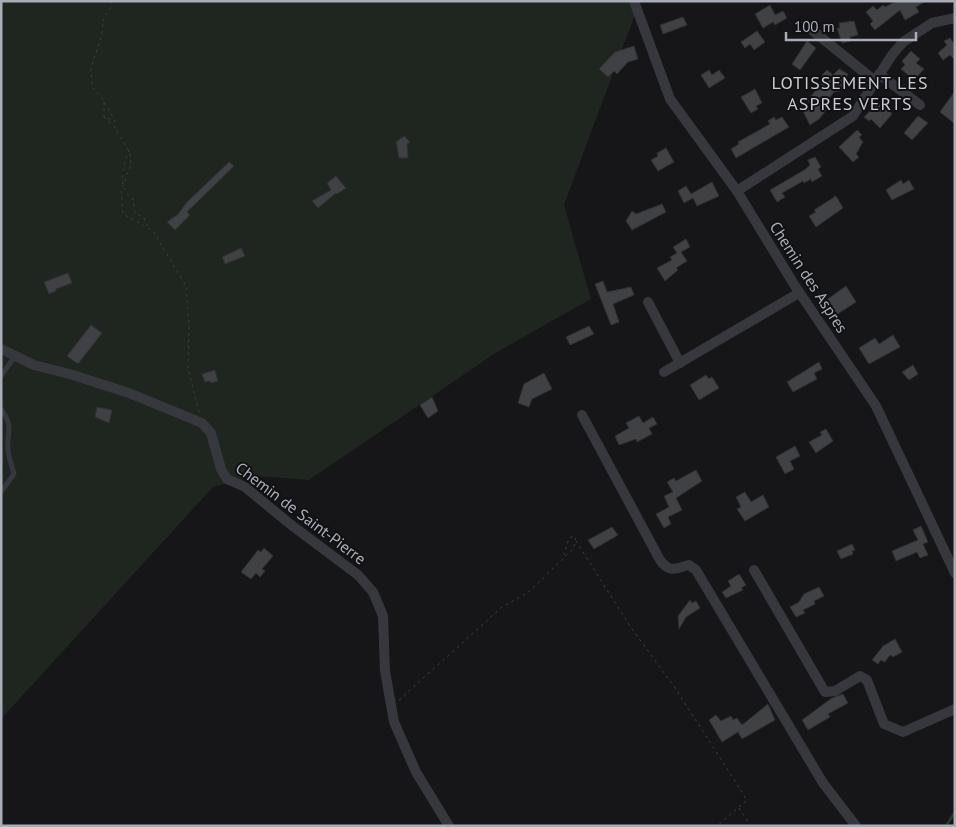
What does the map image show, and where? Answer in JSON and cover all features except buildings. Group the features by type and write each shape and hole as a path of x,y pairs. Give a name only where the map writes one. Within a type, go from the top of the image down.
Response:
{"street":[{"name":"Chemin des Aspres","path":"634,1 670,99 736,191 800,293 876,406 955,573"},
{"path":"736,191 853,116 903,42 932,24 955,18"},
{"path":"812,30 877,78 920,105"},
{"path":"664,372 800,293"},
{"path":"648,302 680,363"},
{"path":"1,349 34,365 129,393 202,423"},
{"path":"582,415 660,560 668,569 673,570 689,565 696,570 823,783 856,826"},
{"name":"Chemin de Saint-Pierre","path":"202,423 211,433 221,469 227,479 245,487 290,524 358,575 373,592 383,616 385,671 394,722 416,772 449,826"},
{"path":"754,570 825,692 835,692 860,676 867,680 884,724 902,732 955,709"}],"lane":[{"path":"1,376 15,356"},
{"path":"1,409 7,418 11,430 8,449 14,474 1,492"}],"path":[{"path":"104,117 115,121 104,101 92,87 92,68 102,34 103,20 111,7 111,1"},
{"path":"104,101 104,117 115,128 129,149 131,164 123,186 128,196 133,199 135,213 144,218 149,229"},
{"path":"129,149 124,163 123,214 153,231 186,286 189,325 188,368 202,423"},
{"path":"564,555 569,538 574,536 630,626 675,688 746,800 717,826"},
{"path":"391,707 502,607 530,591 564,555 573,549 576,541"},
{"path":"739,807 752,826"}],"shaded area":[{"path":"1,1 640,1 564,205 591,299 497,352 309,480 256,476 213,487 1,719"}],"waterway":[{"path":"946,826 955,812"}],"district":[{"name":"LOTISSEMENT LES ASPRES VERTS","path":"850,92"}]}
